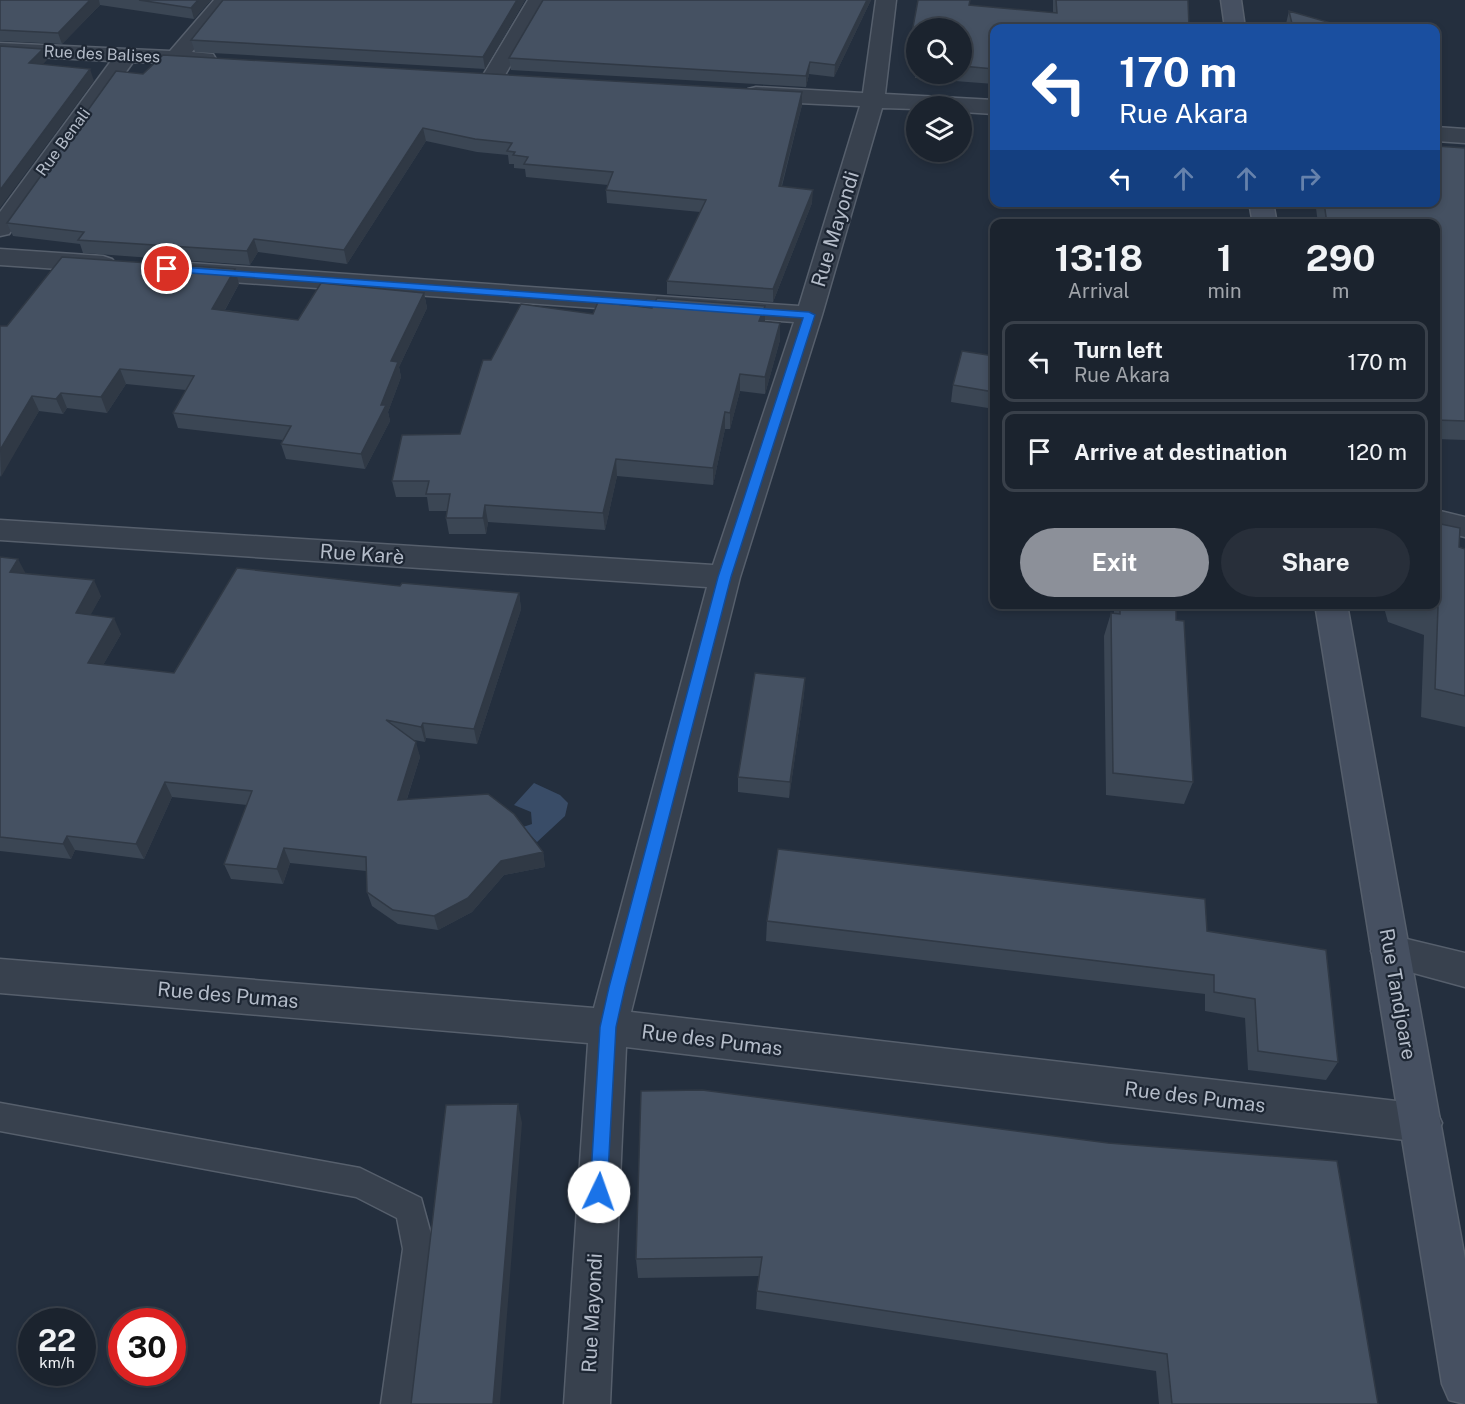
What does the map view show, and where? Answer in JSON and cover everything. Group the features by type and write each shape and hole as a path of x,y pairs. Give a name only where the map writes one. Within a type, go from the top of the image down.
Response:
{"street":[{"path":"176,57 225,0"},
{"path":"493,77 538,0"},
{"name":"Rue Mayondi","path":"586,1404 608,1027 725,577 809,315 873,101 886,0"},
{"path":"1231,0 1234,24"},
{"name":"Rue des Balises","path":"0,49 223,60"},
{"name":"Rue Benali","path":"0,229 126,56"},
{"path":"470,76 517,79"},
{"path":"731,92 990,107"},
{"path":"1440,134 1465,136"},
{"path":"0,257 131,266"},
{"path":"167,269 809,315"},
{"path":"1440,521 1465,527"},
{"name":"Rue Karè","path":"0,530 725,577"},
{"name":"Rue Tandjoare","path":"1332,609 1390,951 1422,1123 1465,1384"},
{"path":"1390,951 1465,970"},
{"name":"Rue des Pumas","path":"0,976 608,1027 1422,1123"}],"lane":[{"path":"0,1117 360,1182 410,1209 419,1249 398,1404"}],"water":[{"path":"534,783 560,795 568,803 565,816 537,842 523,827 532,824 531,812 514,805"}],"building":[{"path":"0,0 90,0 58,33 0,30"},
{"path":"139,0 198,0 191,8"},
{"path":"223,0 517,0 483,57 191,40"},
{"path":"543,0 867,0 835,65 810,62 806,76 509,58"},
{"path":"918,0 970,0 969,5 1057,13 1056,0 1188,0 1189,24 990,24 990,69 972,67 972,18 915,18"},
{"path":"1289,11 1334,24 1292,24"},
{"path":"0,46 43,49 29,63 90,69 0,190"},
{"path":"163,55 802,92 779,186 813,190 773,289 667,281 706,200 606,190 613,172 524,164 528,157 513,155 515,152 507,151 512,143 475,139 423,128 344,250 254,239 247,251 78,240 84,232 7,223 116,71 143,74"},
{"path":"1440,146 1465,148 1465,421 1440,420 1440,219 1326,219 1325,207 1440,207"},
{"path":"62,257 235,269 212,309 298,320 321,283 424,293 391,361 398,362 381,405 386,405 361,454 281,444 291,426 173,413 194,376 120,369 101,397 61,393 56,399 32,396 0,450 0,326 7,326"},
{"path":"657,298 765,306 759,321 780,323 765,377 740,374 730,413 725,412 713,468 616,459 603,513 485,505 483,518 446,518 450,494 426,494 429,481 392,481 402,435 460,434 483,360 491,360 521,304 593,314 598,302 652,308"},
{"path":"962,351 990,355 990,391 953,385"},
{"path":"1440,524 1460,528 1459,547 1465,549 1465,696 1435,689 1438,609 1440,609"},
{"path":"0,557 18,559 10,572 94,580 76,613 114,618 88,663 174,673 237,568 400,586 402,583 519,593 474,729 423,723 421,727 386,720 416,742 398,800 488,794 514,814 543,852 501,861 468,898 434,916 393,910 367,892 366,857 284,848 277,869 224,864 252,791 165,782 136,844 67,836 63,844 0,837"},
{"path":"1120,609 1176,609 1176,620 1184,621 1193,782 1113,773 1111,613 1120,614"},
{"path":"755,673 805,678 790,782 738,777"},
{"path":"778,849 1205,899 1207,931 1326,950 1338,1062 1258,1051 1255,999 1214,992 1214,975 767,921"},
{"path":"702,1090 1108,1143 1337,1161 1378,1404 1172,1404 1167,1354 757,1291 762,1257 636,1259 641,1091"},
{"path":"518,1104 493,1404 411,1404 446,1105"}],"route":[{"path":"167,269 809,315 725,577 617,987 608,1027 599,1192"}]}
